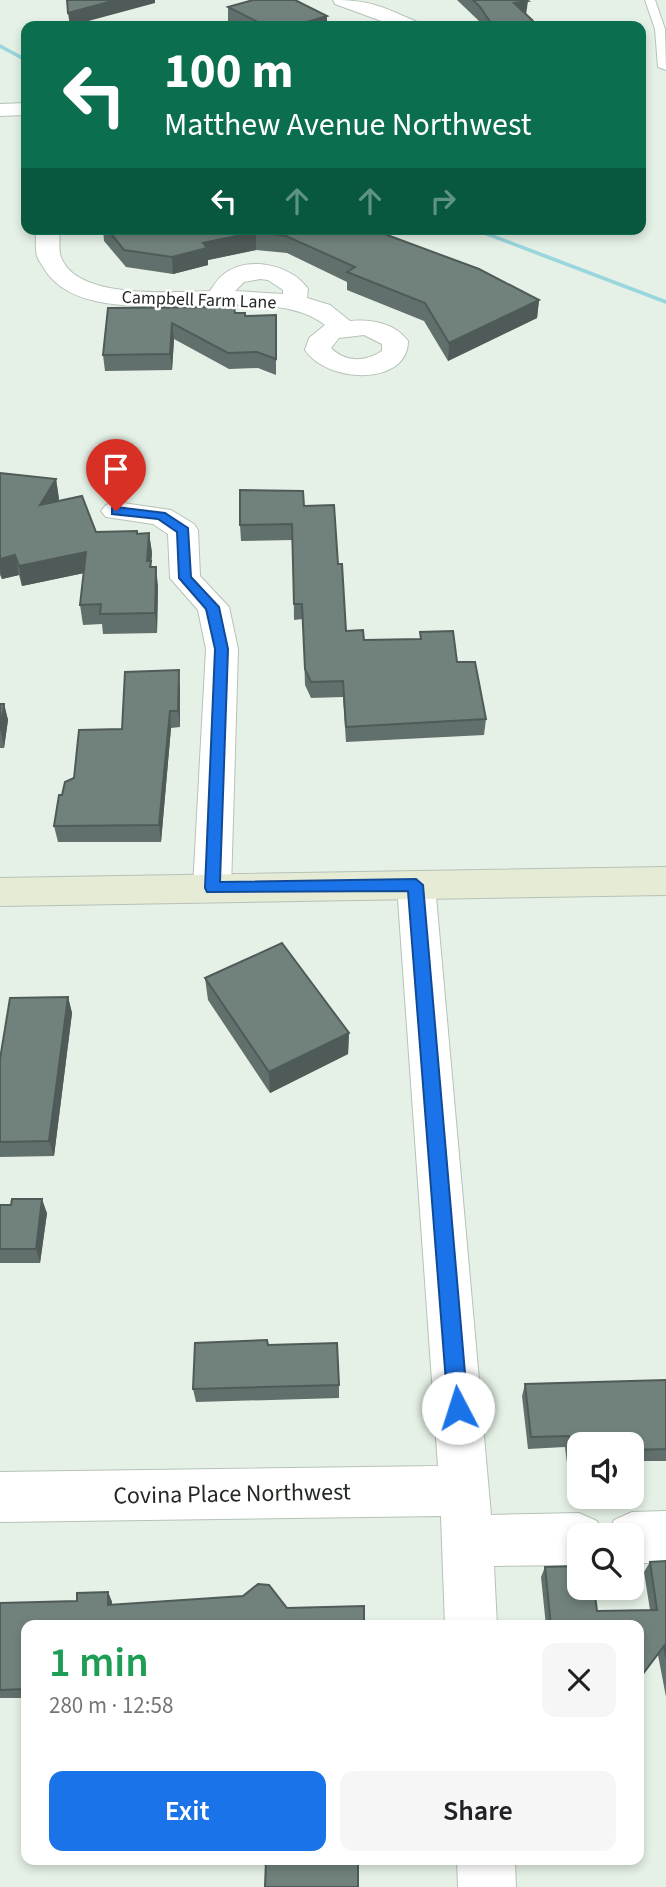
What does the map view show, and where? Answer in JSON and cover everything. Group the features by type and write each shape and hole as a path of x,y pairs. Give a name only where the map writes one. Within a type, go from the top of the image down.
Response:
{"street":[{"path":"342,0 399,21"},
{"path":"0,110 21,109"},
{"name":"Campbell Farm Lane","path":"47,235 45,245 49,262 70,282 118,298 217,298 293,304 328,314 343,328"},
{"path":"116,511 161,516 183,530 185,578 213,607 222,649 212,888"},
{"path":"0,892 666,881"},
{"path":"416,885 465,1491 471,1620"},
{"name":"Covina Place Northwest","path":"0,1497 465,1491"},
{"path":"644,1538 666,1537"},
{"path":"466,1541 567,1539"},
{"path":"485,1865 487,1887"}],"lane":[{"path":"650,0 660,30 663,67"}],"building":[{"path":"67,0 116,0 68,13"},
{"path":"253,0 295,0 327,16 310,21 256,21 228,7"},
{"path":"473,0 526,0 528,1 514,3 533,21 490,21"},
{"path":"112,235 242,235 203,243 207,248 172,257 124,250"},
{"path":"278,235 387,235 479,269 539,300 449,343 425,303 347,272 355,267"},
{"path":"234,307 235,313 245,313 245,316 276,315 276,359 257,352 228,353 172,323 170,354 103,355 108,308"},
{"path":"0,473 56,479 40,505 82,496 96,532 149,533 147,561 151,561 150,567 156,567 155,613 100,614 101,604 80,605 86,552 19,566 15,555 0,559"},
{"path":"240,490 303,491 304,506 334,505 338,564 342,564 346,631 363,630 364,640 421,639 420,632 453,631 457,662 475,662 486,719 346,727 343,681 311,682 305,669 302,604 294,604 292,524 240,525"},
{"path":"179,670 178,711 170,711 159,825 54,826 59,795 62,795 65,782 74,778 79,730 122,729 125,672"},
{"path":"0,704 4,704 0,731"},
{"path":"282,943 349,1033 269,1072 205,978"},
{"path":"68,997 49,1141 0,1142 0,1059 10,998"},
{"path":"12,1199 42,1199 36,1249 0,1249 0,1205 11,1205"},
{"path":"267,1340 268,1345 337,1343 339,1385 193,1389 195,1343"},
{"path":"666,1380 666,1449 644,1450 644,1432 567,1432 567,1436 531,1437 525,1384"},
{"path":"666,1561 666,1657 664,1646 644,1672 644,1620 550,1620 545,1567 567,1566 567,1600 596,1600 597,1611 657,1610 650,1562"},
{"path":"258,1584 269,1585 287,1608 364,1606 364,1620 21,1620 21,1689 0,1690 0,1603 77,1601 77,1593 108,1592 108,1605 243,1596"},
{"path":"266,1865 358,1865 358,1887 265,1887"}],"waterway":[{"path":"0,46 21,57"},
{"path":"488,235 666,302"}],"route":[{"path":"116,511 161,516 183,530 185,578 213,607 222,649 212,888 416,885 458,1408"}]}
